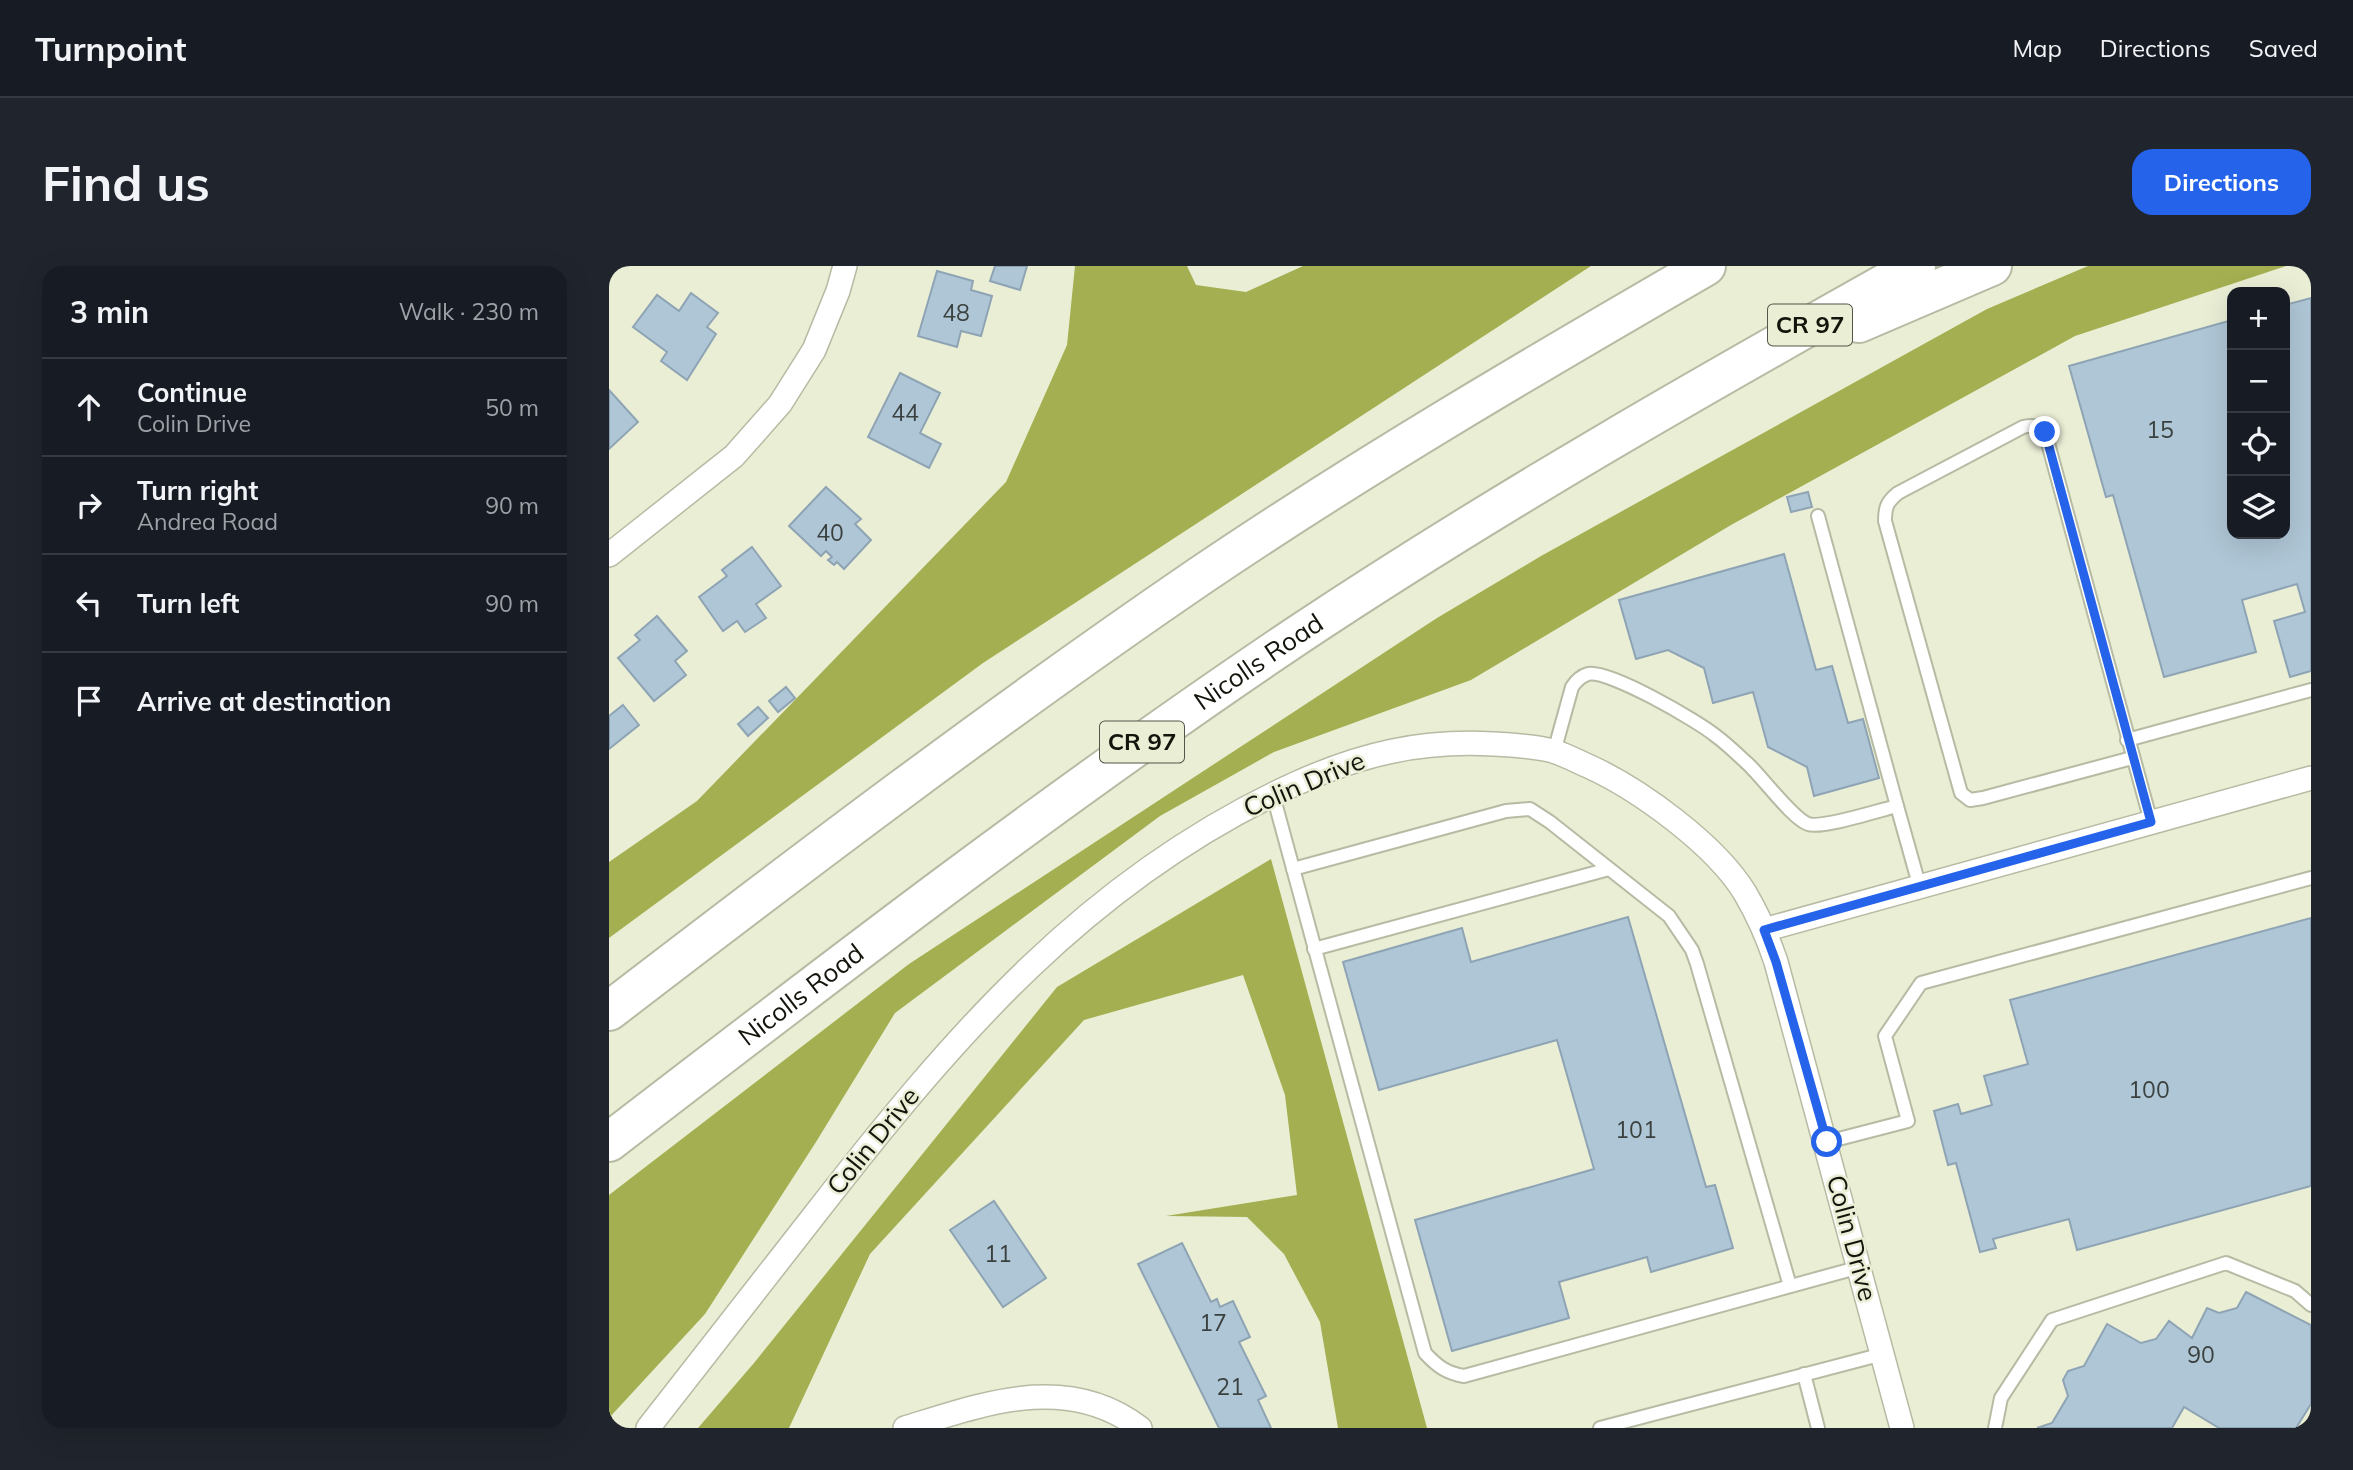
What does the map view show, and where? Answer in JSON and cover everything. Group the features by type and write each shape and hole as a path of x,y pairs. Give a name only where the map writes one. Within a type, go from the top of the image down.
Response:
{"highway":[{"path":"609,1011 951,752 1202,575 1336,486 1706,266"},
{"name":"Nicolls Road","path":"609,1142 911,910 1168,723 1300,634 1436,546 1704,384 1916,266"},
{"path":"1704,384 1992,266"}],"street":[{"path":"609,555 734,456 780,404 814,350 845,266"},
{"name":"Colin Drive","path":"648,1428 899,1107 1000,995 1113,893 1186,843 1241,810 1328,770 1372,754 1419,745 1470,743 1517,745 1554,752 1614,779 1689,832 1721,862 1744,891 1764,930 1776,962 1827,1142 1902,1428"},
{"path":"1764,930 2311,778"},
{"path":"905,1428 979,1405 1055,1395 1098,1405 1140,1428"}],"lane":[{"path":"2132,758 1983,798 1971,800 1961,793 1885,521 1888,500 2023,427 2033,425 2045,432 2151,822"},
{"path":"1818,516 1920,888"},
{"path":"1554,752 1572,687 1577,680 1588,674 1601,674 1688,717 1715,734 1750,766 1796,815 1809,824 1824,824 1897,806"},
{"path":"2127,740 2311,690"},
{"path":"1272,795 1425,1353 1439,1368 1464,1376 1860,1266"},
{"path":"1293,869 1518,808 1530,809 1669,916 1692,950 1790,1286"},
{"path":"1314,949 1609,869"},
{"path":"1827,1142 1908,1121 1885,1035 1921,983 2311,878"},
{"path":"1995,1428 2001,1398 2052,1320 2226,1264 2295,1290 2311,1306"},
{"path":"1600,1428 1882,1354"},
{"path":"1804,1374 1818,1428"}],"green space":[{"path":"1075,266 1187,266 1196,285 1246,292 1303,266 1591,266 983,663 609,938 609,862 697,801 1006,482 1067,345"},
{"path":"2088,266 2286,266 2075,336 1731,525 1471,680 1274,752 1160,816 895,1013 705,1314 609,1418 609,1195 909,964 1437,618 1541,556 1987,309"},
{"path":"1271,859 1427,1428 1338,1428 1320,1322 1284,1254 1247,1217 1166,1216 1297,1195 1285,1095 1243,975 1084,1020 870,1254 789,1428 698,1428 754,1363 1057,987"}],"building":[{"path":"995,266 1027,266 1020,290 990,281"},
{"path":"937,271 973,281 971,290 992,296 981,336 961,331 957,347 918,336"},
{"path":"691,293 718,313 707,327 716,334 687,380 661,361 667,352 633,327 657,295 679,311"},
{"path":"2311,298 2311,671 2290,677 2274,621 2305,612 2297,584 2242,600 2256,652 2164,677 2113,495 2106,497 2069,366 2227,321 2227,539 2290,539 2290,304"},
{"path":"900,373 940,393 920,433 941,444 929,468 868,437"},
{"path":"609,390 638,422 609,449"},
{"path":"826,487 861,519 855,524 871,540 844,569 837,562 834,565 828,560 832,557 826,551 821,556 789,526"},
{"path":"1808,492 1812,507 1791,512 1787,497"},
{"path":"752,547 781,586 756,604 766,618 745,632 737,621 723,631 699,597 727,576 722,570"},
{"path":"1784,554 1816,670 1832,666 1848,723 1863,719 1879,778 1814,796 1807,767 1768,747 1753,692 1713,703 1704,668 1668,650 1636,659 1619,600"},
{"path":"657,616 687,651 675,661 686,675 654,701 618,658 640,640 635,635"},
{"path":"786,687 795,698 778,712 769,701"},
{"path":"623,705 639,725 609,749 609,716"},
{"path":"758,707 768,718 748,736 738,724"},
{"path":"1628,917 1706,1187 1715,1185 1733,1248 1651,1272 1647,1257 1559,1282 1569,1318 1452,1351 1415,1220 1594,1169 1557,1040 1379,1090 1343,962 1462,928 1471,962"},
{"path":"2311,918 2311,1186 2077,1250 2069,1219 1993,1239 1996,1248 1980,1252 1956,1163 1948,1165 1934,1111 1958,1104 1961,1114 1992,1105 1984,1076 2028,1064 2010,1000"},
{"path":"994,1201 1046,1278 1003,1307 950,1230"},
{"path":"1182,1243 1211,1302 1217,1299 1220,1307 1233,1301 1250,1337 1239,1342 1266,1396 1258,1400 1271,1428 1219,1428 1138,1264"},
{"path":"2246,1292 2311,1325 2311,1404 2296,1428 2219,1428 2184,1407 2172,1428 2037,1428 2052,1423 2068,1396 2063,1380 2068,1371 2084,1366 2107,1324 2141,1343 2156,1339 2169,1321 2192,1338 2207,1308 2219,1313 2237,1308"}],"route":[{"path":"1827,1142 1776,962 1764,930 2151,822 2045,432"}]}
